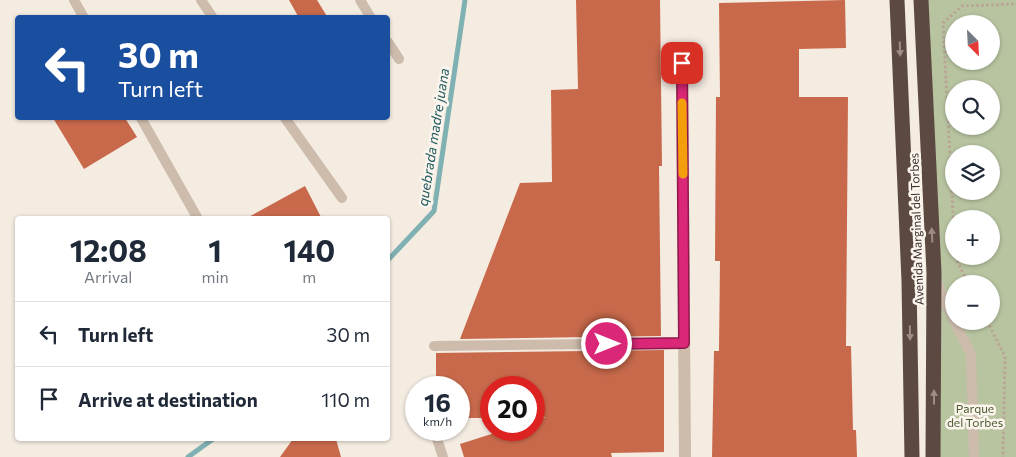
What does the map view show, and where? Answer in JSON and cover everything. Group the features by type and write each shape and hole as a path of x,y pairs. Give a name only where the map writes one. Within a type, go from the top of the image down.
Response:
{"highway":[{"name":"Avenida Marginal del Torbes","path":"897,0 909,281 912,457"},
{"name":"Avenida Marginal del Torbes","path":"921,0 934,273 933,457"}],"street":[{"path":"682,63 685,457"}],"lane":[{"path":"74,0 82,15"},
{"path":"201,0 211,15"},
{"path":"360,0 369,15"},
{"path":"390,45 399,59"},
{"path":"142,120 196,216"},
{"path":"286,120 342,198"},
{"path":"934,273 945,303"},
{"path":"959,330 971,354 974,457"},
{"path":"434,346 684,343"},
{"path":"438,441 443,457"}],"path":[{"path":"953,210 943,22 962,6 1016,4"},
{"path":"992,330 1005,356 1003,457"}],"green space":[{"name":"Parque del Torbes","path":"921,0 1016,0 1016,457 933,457"}],"building":[{"path":"289,0 317,0 326,15 297,15"},
{"path":"576,0 660,0 662,166 659,166 661,336 460,339 520,183 552,182 551,90 578,89"},
{"path":"845,0 846,48 799,49 799,97 848,97 846,346 851,346 853,430 856,430 857,457 712,457 714,351 719,351 720,261 715,261 716,97 720,97 719,3"},
{"path":"54,120 126,120 137,137 84,169"},
{"path":"305,186 320,216 250,216"},
{"path":"664,350 664,452 611,453 612,457 464,457 460,444 480,438 480,441 545,441 545,376 480,376 480,418 470,418 470,376 436,376 436,353"},
{"path":"292,441 337,441 341,457 280,457"}],"waterway":[{"name":"quebrada madre juana","path":"390,258 434,211 465,0"},
{"name":"quebrada madre juana","path":"188,457 210,441"}],"slow traffic":[{"path":"682,103 683,174"}],"route":[{"path":"607,344 684,343 682,63"}]}
